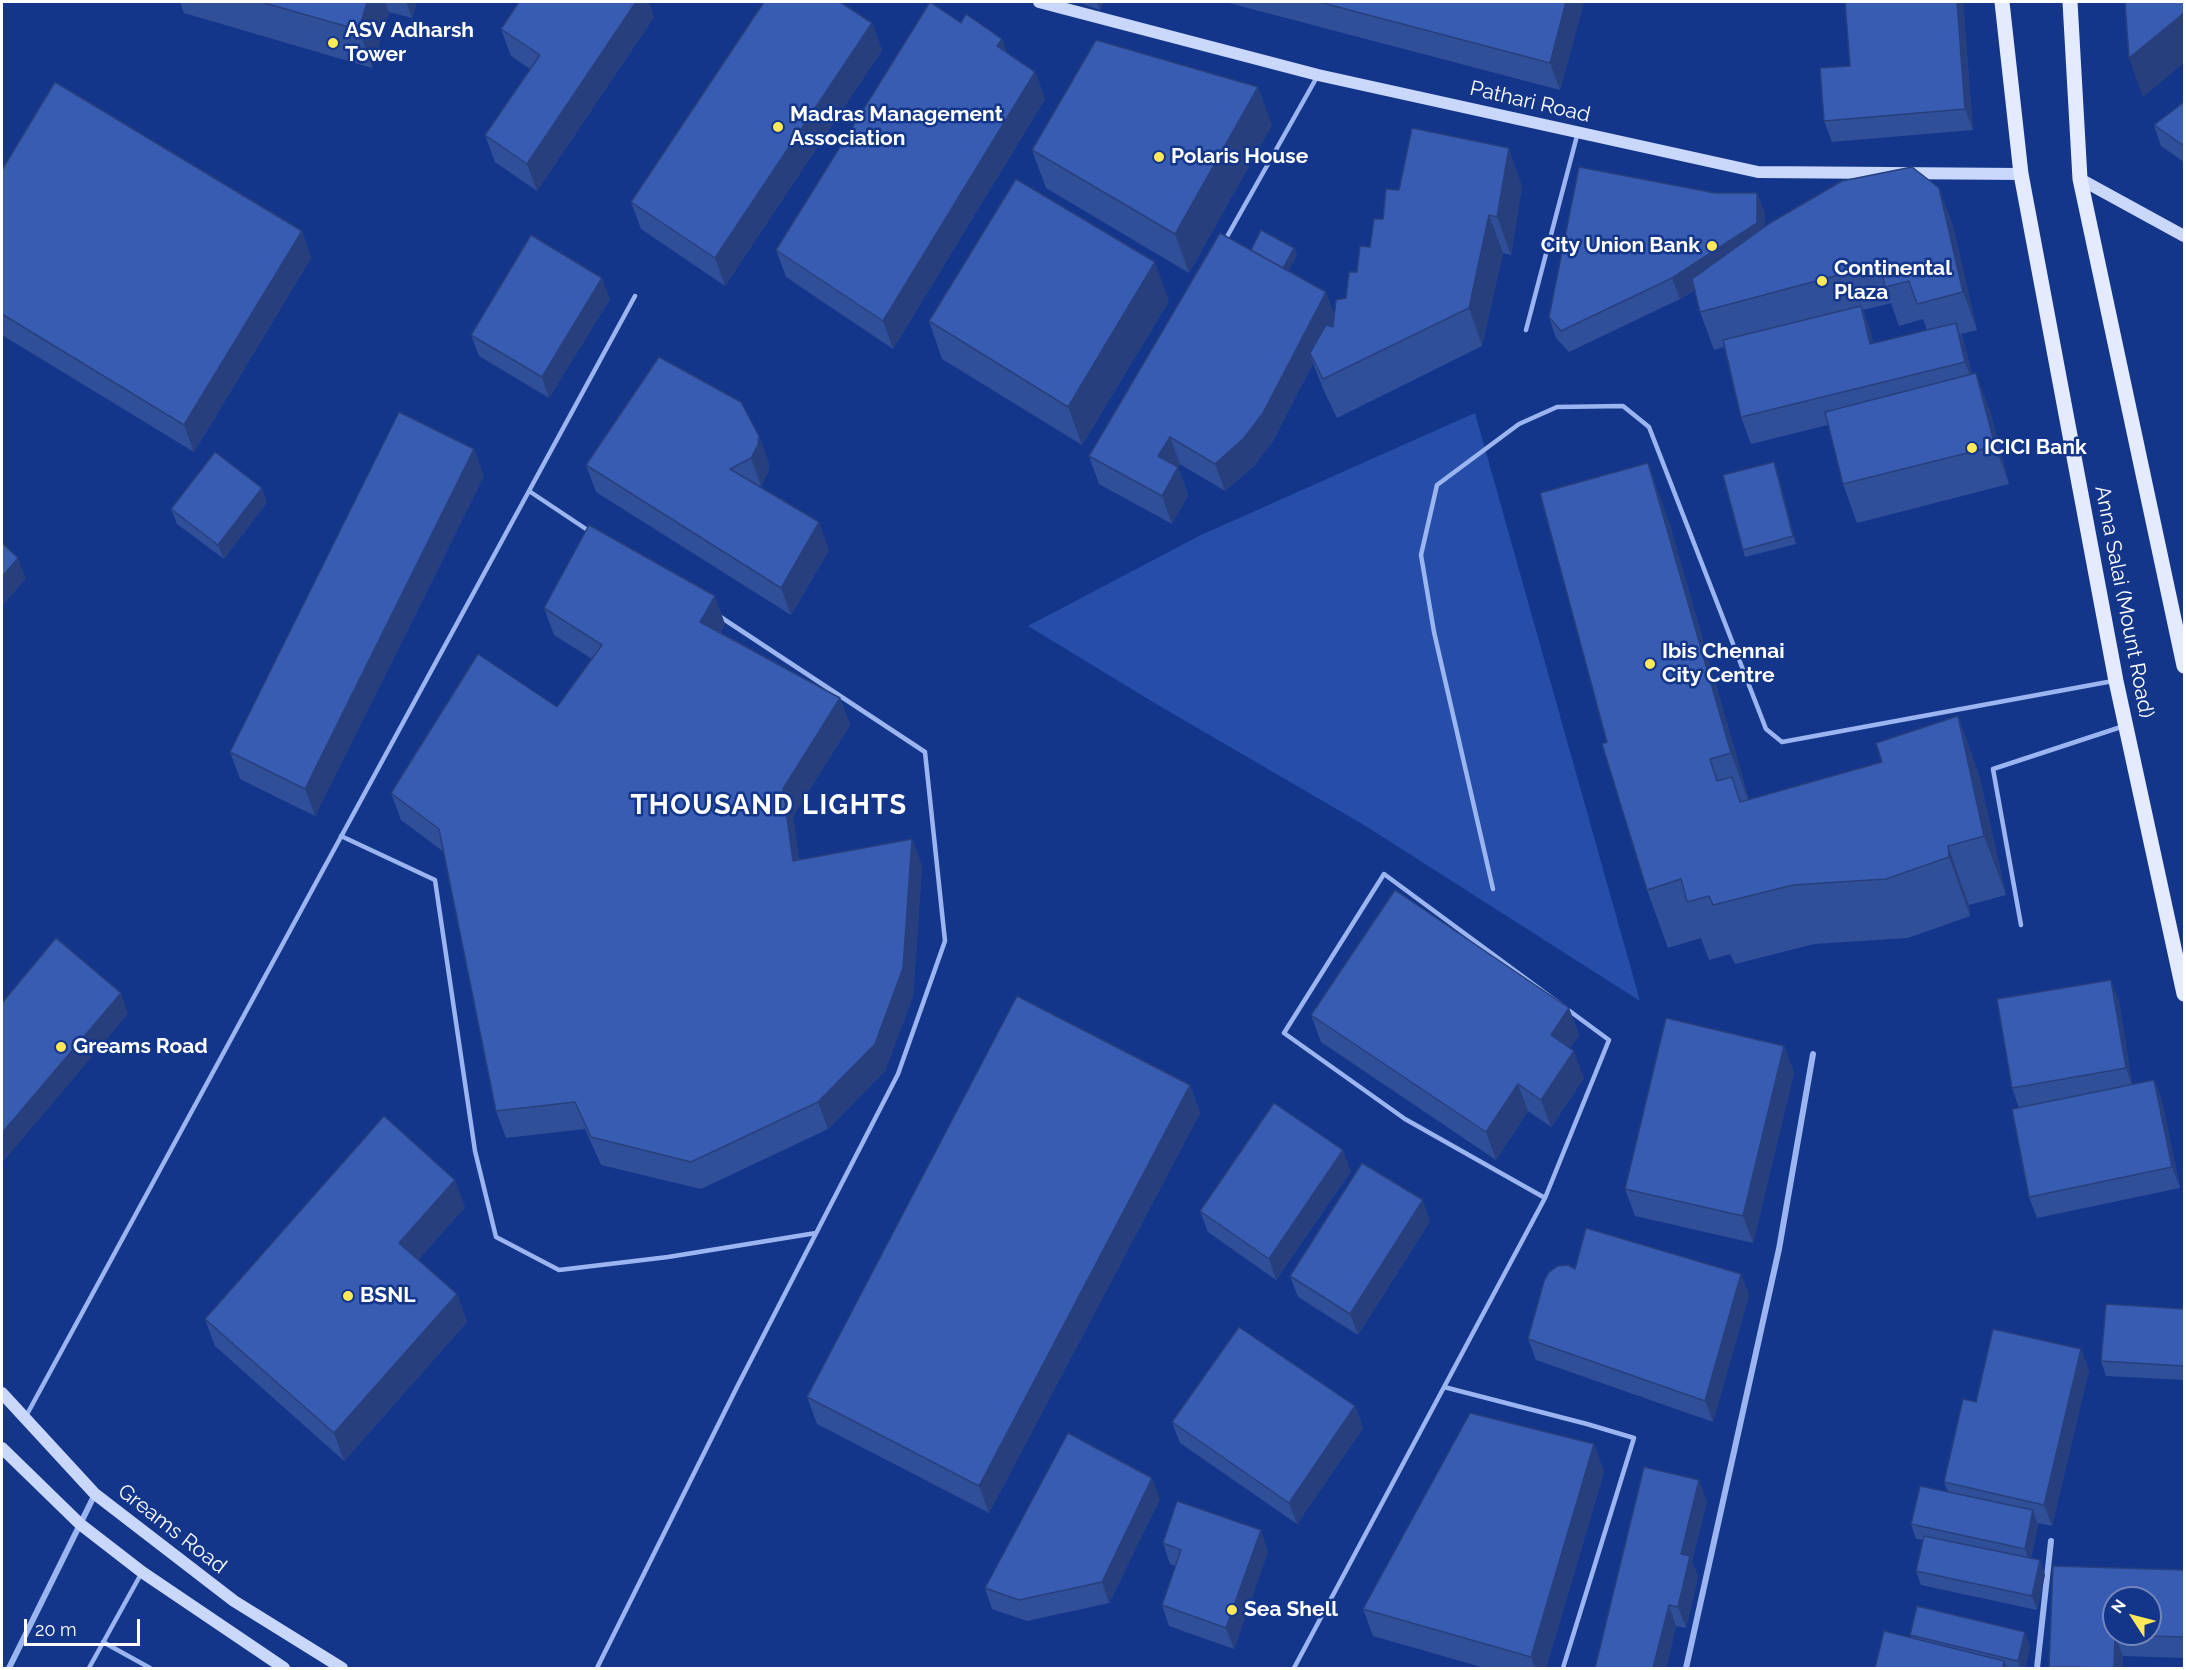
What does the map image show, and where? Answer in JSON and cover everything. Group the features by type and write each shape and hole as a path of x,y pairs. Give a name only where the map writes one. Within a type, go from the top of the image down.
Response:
{"main road":[{"name":"Anna Salai (Mount Road)","path":"2002,2 2021,174 2116,681 2184,994"},
{"name":"Anna Salai (Mount Road)","path":"2070,2 2080,179 2184,666"}],"street":[{"name":"Pathari Road","path":"1039,2 1318,75 1758,172 2021,174"},
{"path":"2080,179 2184,236"},
{"path":"1686,1668 1779,1249 1813,1054"},
{"name":"Greams Road","path":"2,1393 95,1494 234,1601 342,1668"},
{"path":"2,1448 80,1524 142,1572 284,1668"},
{"path":"9,1668 95,1494"},
{"path":"2037,1668 2051,1540"}],"lane":[{"path":"1218,253 1318,75"},
{"path":"1526,330 1578,132"},
{"path":"26,1418 635,296"},
{"path":"1493,889 1434,632 1421,555 1437,484 1519,424 1557,407 1623,406 1649,427 1766,729 1782,742 2116,681"},
{"path":"529,491 598,537"},
{"path":"597,1668 737,1387 898,1074 945,941 925,752 717,615"},
{"path":"2021,925 1993,769 2126,725"},
{"path":"341,836 435,880 475,1151 496,1237 559,1270 668,1257 816,1233"},
{"path":"1294,1668 1545,1198 1609,1040 1383,874 1284,1033 1405,1119 1545,1198"},
{"path":"1444,1387 1634,1438 1563,1668"},
{"path":"89,1668 142,1572"},
{"path":"104,1642 150,1668"}],"shaded area":[{"path":"1475,413 1640,1001 1364,825 1028,626 1201,535"}],"building":[{"path":"261,2 367,2 359,30"},
{"path":"519,2 636,2 527,164 485,135 540,55 501,29"},
{"path":"764,2 840,2 872,23 715,258 631,202"},
{"path":"930,2 961,23 966,14 1002,39 997,46 1035,72 883,321 776,250"},
{"path":"1319,2 1566,2 1550,63"},
{"path":"1845,2 1957,2 1965,109 1824,121 1820,68 1850,66"},
{"path":"2125,2 2184,2 2184,13 2129,58"},
{"name":"Polaris House","path":"1096,40 1258,87 1175,234 1032,150"},
{"path":"55,82 302,231 184,425 2,314 2,170"},
{"path":"2184,102 2184,146 2154,125"},
{"path":"1412,128 1509,148 1497,217 1489,215 1469,308 1323,379 1310,353 1326,325 1333,327 1336,300 1346,298 1349,272 1357,272 1360,246 1370,247 1374,219 1383,219 1386,189 1399,190"},
{"path":"1579,167 1715,193 1757,193 1757,223 1672,278 1561,331 1549,317"},
{"path":"1912,167 1939,188 1963,292 1917,304 1909,281 1885,287 1880,264 1700,312 1692,279 1770,223 1842,181"},
{"path":"1016,179 1155,262 1068,407 929,321"},
{"path":"1261,230 1294,248 1283,268 1251,250"},
{"path":"1220,233 1326,292 1263,413 1244,438 1215,464 1170,437 1158,456 1178,467 1162,496 1089,456"},
{"path":"531,235 602,278 542,377 471,335"},
{"path":"1861,306 1870,344 1956,323 1965,362 1741,417 1723,340"},
{"path":"659,357 741,402 759,436 758,445 751,458 730,469 819,522 781,588 586,465"},
{"path":"1976,373 1995,446 1843,484 1825,412"},
{"path":"399,412 474,449 305,789 230,752"},
{"path":"215,452 262,488 218,545 171,509"},
{"path":"1774,462 1793,536 1743,550 1723,475"},
{"name":"Ibis Chennai City Centre","path":"1648,463 1731,753 1710,759 1717,781 1732,777 1740,802 1882,762 1876,743 1958,716 1984,836 1948,846 1949,857 1886,879 1793,885 1713,905 1709,896 1687,902 1681,879 1647,890 1602,744 1607,742 1540,493"},
{"path":"589,525 715,596 700,622 840,698 783,789 793,861 912,839 903,968 875,1044 818,1102 691,1162 591,1137 575,1102 496,1111 439,829 391,793 478,654 557,707 602,645 544,608"},
{"path":"2,543 18,558 2,577"},
{"path":"1395,890 1569,1008 1551,1035 1574,1051 1541,1100 1518,1084 1486,1132 1311,1015"},
{"path":"56,938 121,993 2,1133 2,1003"},
{"path":"2111,980 2126,1068 2012,1088 1997,999"},
{"path":"1017,996 1190,1085 979,1486 807,1397"},
{"path":"1666,1018 1784,1046 1743,1216 1625,1189"},
{"path":"2154,1080 2172,1167 2029,1197 2012,1109"},
{"path":"1274,1103 1343,1150 1269,1259 1200,1211"},
{"name":"BSNL","path":"384,1116 455,1180 399,1243 457,1294 334,1433 205,1319"},
{"path":"1362,1163 1423,1200 1350,1314 1290,1276"},
{"path":"1586,1228 1741,1274 1705,1401 1528,1339 1544,1281 1549,1272 1558,1266 1568,1265 1575,1269"},
{"path":"2106,1304 2184,1309 2184,1366 2101,1361"},
{"path":"1239,1327 1355,1406 1289,1503 1172,1422"},
{"path":"1993,1329 2081,1349 2044,1505 1944,1482 1963,1399 1976,1402"},
{"path":"1470,1413 1594,1444 1531,1657 1363,1609"},
{"path":"1068,1433 1152,1478 1102,1582 1019,1600 985,1588"},
{"path":"1644,1467 1699,1480 1681,1554 1690,1556 1678,1607 1669,1605 1653,1668 1595,1668"},
{"path":"1920,1486 2033,1510 2025,1549 1911,1524"},
{"path":"1177,1501 1261,1530 1226,1628 1162,1605 1181,1550 1163,1543"},
{"path":"1924,1536 2040,1560 2032,1596 1916,1571"},
{"path":"2053,1566 2184,1570 2184,1637 2162,1636 2162,1586 2102,1586 2102,1646 2115,1646 2114,1668 2049,1667"},
{"path":"1917,1606 2025,1632 2018,1661 1910,1635"},
{"path":"1884,1631 2004,1661 2003,1668 1875,1668"}],"place":[{"name":"ASV Adharsh Tower","path":"333,43"},
{"name":"Madras Management Association","path":"778,127"},
{"name":"Polaris House","path":"1159,157"},
{"name":"City Union Bank","path":"1712,246"},
{"name":"Continental Plaza","path":"1822,281"},
{"name":"ICICI Bank","path":"1972,448"},
{"name":"Ibis Chennai City Centre","path":"1650,664"},
{"name":"Greams Road","path":"61,1047"},
{"name":"BSNL","path":"348,1296"},
{"name":"Sea Shell","path":"1232,1610"}],"district":[{"name":"THOUSAND LIGHTS","path":"769,806"}]}
